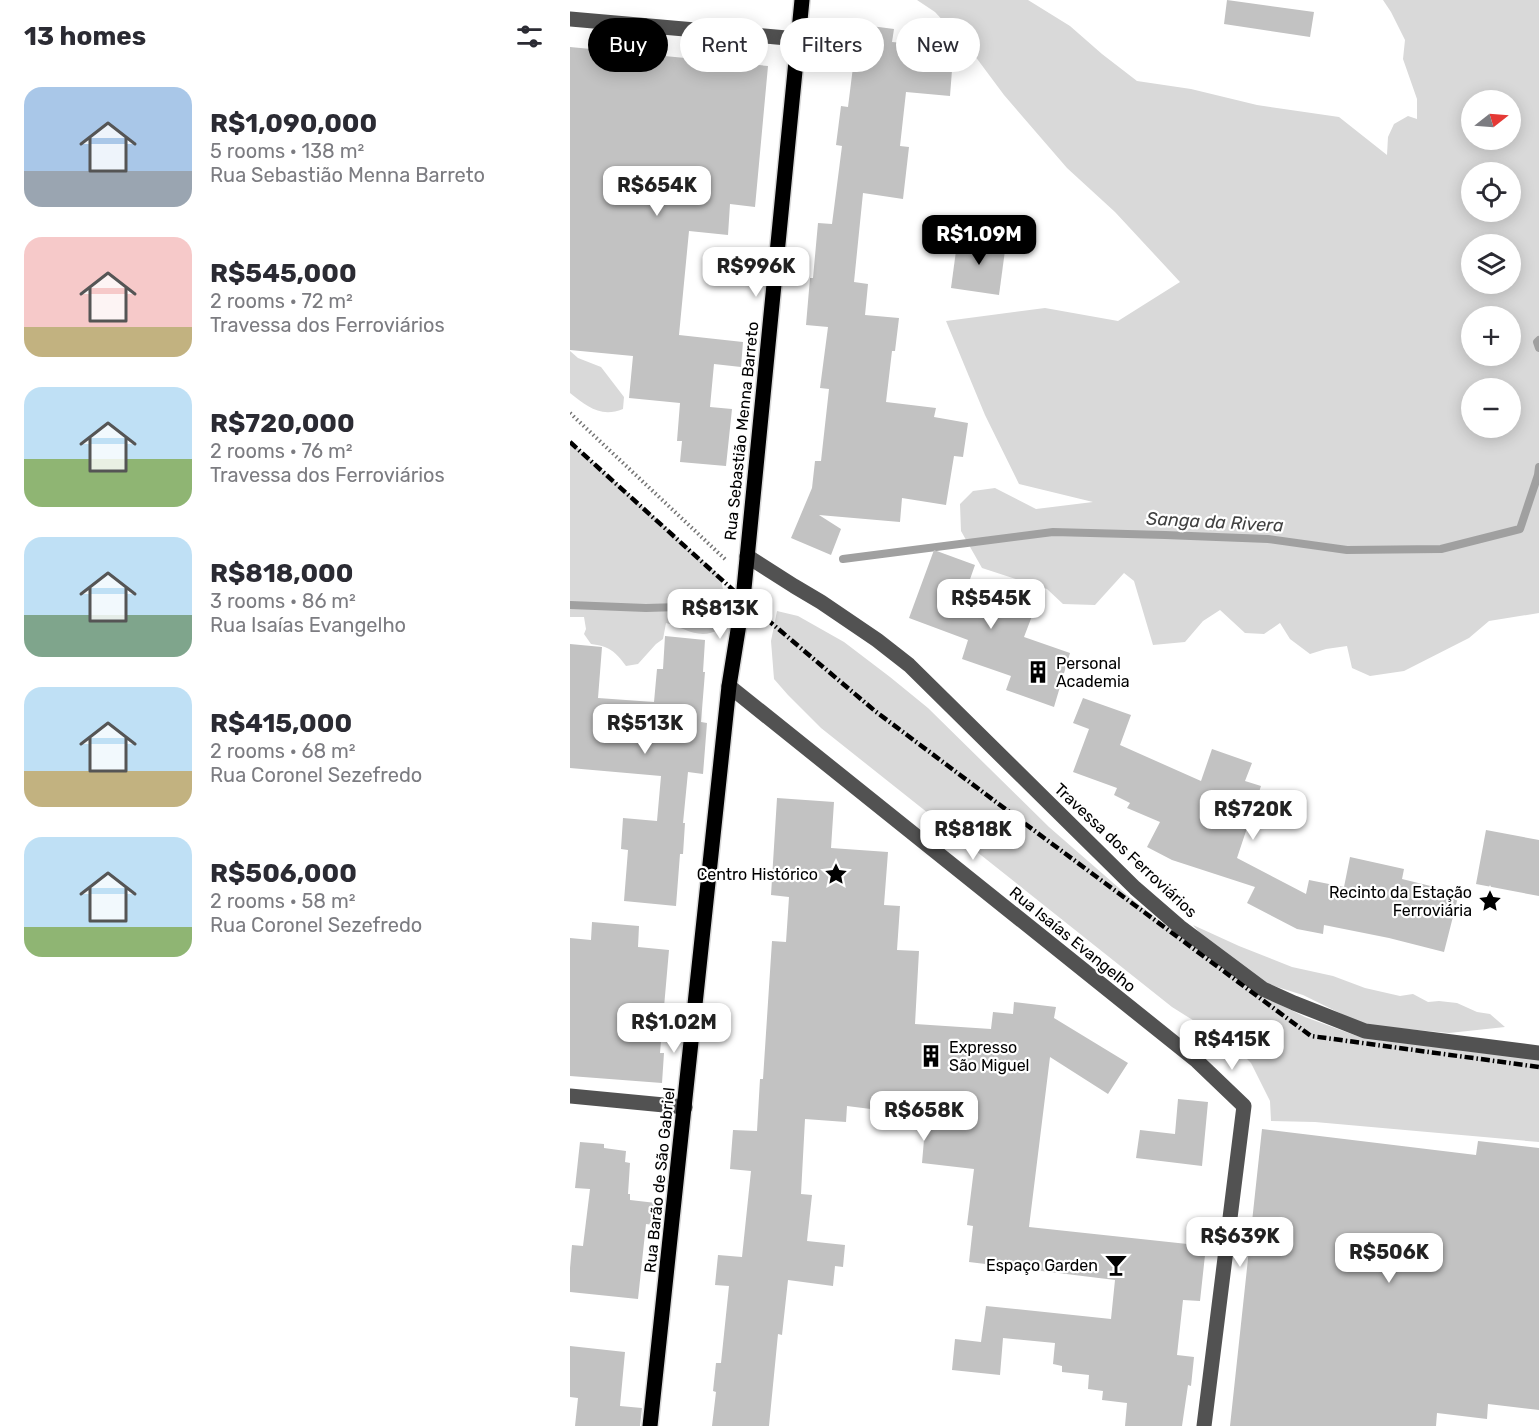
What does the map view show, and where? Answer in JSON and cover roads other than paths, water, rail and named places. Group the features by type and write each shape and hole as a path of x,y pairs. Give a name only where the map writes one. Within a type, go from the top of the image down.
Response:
{"main road":[{"name":"Rua Sebastião Menna Barreto","path":"800,18 802,0"},
{"name":"Rua Sebastião Menna Barreto","path":"729,686 743,599 795,72"},
{"name":"Rua Barão de São Gabriel","path":"650,1426 729,686"}],"street":[{"path":"570,19 780,37"},
{"name":"Travessa dos Ferroviários","path":"747,556 821,602 909,665 1135,888 1180,927 1263,989 1365,1031 1539,1053"},
{"name":"Rua Isaías Evangelho","path":"729,686 1197,1061 1244,1106 1204,1426"},
{"path":"570,1096 685,1107"}],"waterway":[{"name":"Sanga da Rivera","path":"1539,340 1537,342 1539,348"},
{"name":"Sanga da Rivera","path":"843,559 1053,532 1268,539 1347,550 1441,549 1520,529 1539,467"},
{"name":"Sanga da Rivera","path":"570,605 646,608 713,606"}],"railway":[{"path":"570,442 743,599 875,711 1311,1036 1539,1067"}],"place":[{"name":"Personal Academia","path":"1038,672"},
{"name":"Centro Histórico","path":"836,874"},
{"name":"Recinto da Estação Ferroviária","path":"1490,901"},
{"name":"Expresso São Miguel","path":"931,1056"},
{"name":"Espaço Garden","path":"1116,1265"}]}
